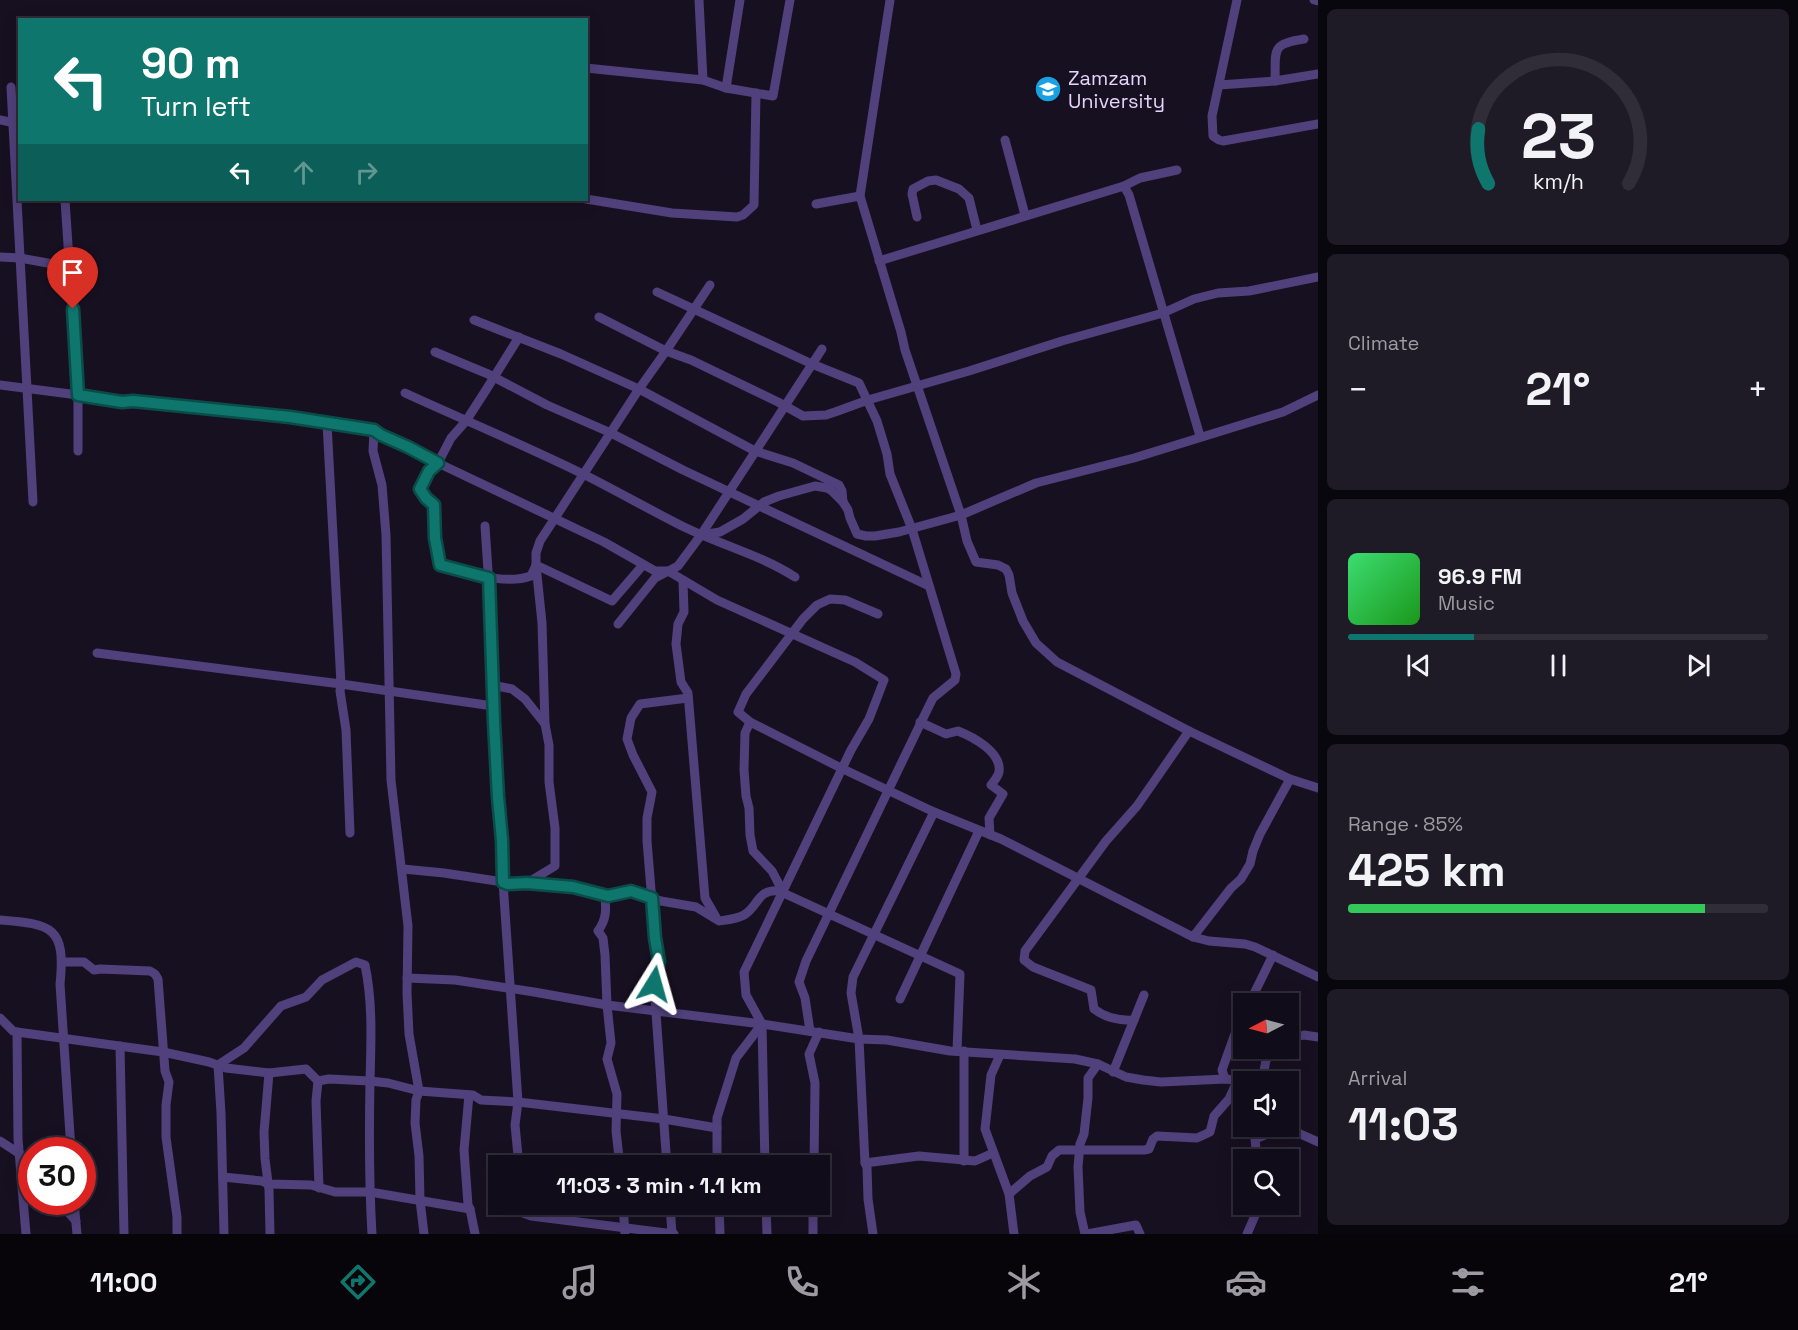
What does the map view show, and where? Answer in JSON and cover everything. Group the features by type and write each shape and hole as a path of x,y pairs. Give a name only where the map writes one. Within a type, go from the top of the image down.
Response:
{"street":[{"path":"699,0 703,80"},
{"path":"726,88 740,0"},
{"path":"588,68 703,80 726,88 773,96 789,0"},
{"path":"890,0 860,196 917,385 961,515 967,541 976,562 1005,567 1017,606 1036,643 1057,662 1189,731 1290,779 1318,788"},
{"path":"1237,0 1212,116 1211,126 1214,136 1219,140 1249,137 1318,124"},
{"path":"1314,0 1318,1"},
{"path":"1275,81 1276,52 1280,44 1304,39"},
{"path":"1219,85 1275,81 1318,74"},
{"path":"11,87 16,123 18,190"},
{"path":"588,199 672,213 737,217 743,215 754,204 756,93"},
{"path":"0,120 16,123"},
{"path":"1005,140 1025,215"},
{"path":"879,261 1124,186 1140,178 1177,170"},
{"path":"917,217 913,189 928,181 936,180 959,189 969,198 977,230"},
{"path":"1124,186 1129,195 1200,436"},
{"path":"816,204 860,196"},
{"path":"18,201 33,502"},
{"path":"65,201 78,395 78,451"},
{"path":"0,256 70,267"},
{"path":"599,317 803,416 826,415 1062,340 1163,313 1194,299 1318,277"},
{"path":"527,883 555,866 555,828 549,782 549,745 545,724 542,623 536,553 540,541 710,285"},
{"path":"657,291 812,364 859,383 877,421 887,454 890,474 912,529 956,674 955,680 933,698 920,722 799,978 815,1032 809,1054 815,1083 814,1155"},
{"path":"474,320 639,389 755,451 793,463 839,485 843,502"},
{"path":"519,337 465,421 451,438 438,463 429,471 420,489 434,505 435,538 440,565 489,578 525,578 531,576 536,565"},
{"path":"618,624 655,578 678,566 701,535 822,349"},
{"path":"435,352 493,377 547,405 611,433 683,470 929,586"},
{"path":"0,385 122,402 133,401 290,417 374,430 604,542 655,571 668,571 717,600 855,662 884,681 868,719 744,972 746,995 762,1024 765,1155"},
{"path":"405,393 584,474 701,535 758,556 795,578"},
{"path":"701,535 720,532 778,496 814,486 821,486 832,491 843,502 857,534 861,536 875,536 912,529 961,515 1036,483 1134,458 1283,412 1318,395"},
{"path":"327,423 340,691 346,730 350,833"},
{"path":"374,430 373,450 382,485 386,535 391,780 408,926 407,978 410,1034 419,1091 415,1112 424,1234"},
{"path":"485,526 498,797 518,1101 515,1125 518,1155"},
{"path":"536,565 612,601 643,565"},
{"path":"683,581 684,612 678,624 676,644 681,682 688,693 705,898 719,921"},
{"path":"878,614 845,600 830,599 817,605 803,619 746,694 738,712 750,722 843,769 934,812 990,835 1193,937 1222,943 1245,944 1318,977"},
{"path":"97,653 493,705"},
{"path":"492,685 512,689 525,699 545,724"},
{"path":"666,1155 654,984 659,961 655,938 647,818 651,792 627,739 631,718 640,704 688,698"},
{"path":"750,722 745,733 744,770 753,851 772,872 783,892"},
{"path":"920,722 946,734 958,731 986,745 998,763 999,771 991,785 1003,794 989,818 990,835"},
{"path":"1134,1020 1122,1021 1104,1016 1094,1009 1091,990 1033,968 1024,960 1026,951 1078,878 1137,806 1189,731"},
{"path":"1193,937 1231,888 1241,879 1250,864 1260,834 1290,779"},
{"path":"873,1234 865,1163 859,1039 850,993 851,986 853,977 934,812"},
{"path":"900,999 980,831"},
{"path":"403,869 514,884 573,887 605,895 631,891 696,907 719,921 743,916 765,892 771,890 783,892 960,974 964,1161"},
{"path":"605,895 606,916 604,924 598,931 603,938 605,955 611,1043 608,1059 617,1094 618,1155"},
{"path":"0,920 28,922 48,929 56,934 59,942 62,962 60,984 70,1137"},
{"path":"1255,993 1273,955"},
{"path":"62,962 84,962 94,970 150,971 155,974 159,985 165,1071 169,1082 166,1137 177,1216 177,1234"},
{"path":"218,1065 244,1048 280,1006 306,997 322,980 356,962 365,965 371,1023 370,1192 372,1234"},
{"path":"407,978 455,980 607,1005 762,1024 859,1039 887,1040 960,1051 1075,1059 1098,1064 1113,1072 1143,1080 1161,1082 1233,1080"},
{"path":"1113,1072 1144,995"},
{"path":"0,1018 17,1032 164,1052 226,1068 269,1073 306,1069 318,1081"},
{"path":"717,1155 717,1118 736,1058 762,1024"},
{"path":"17,1032 20,1137"},
{"path":"1299,1036 1318,1037"},
{"path":"1225,1079 1222,1070 1233,1039"},
{"path":"120,1046 124,1234"},
{"path":"1000,1054 991,1075 984,1124 985,1133 1009,1194 1014,1234"},
{"path":"1098,1064 1088,1078 1084,1134 1079,1149 1080,1212 1086,1234 1136,1225 1140,1234"},
{"path":"218,1065 224,1234"},
{"path":"269,1073 264,1132 270,1234"},
{"path":"318,1081 329,1079 388,1083 419,1091 473,1095 481,1100 518,1101 717,1128"},
{"path":"318,1081 316,1101 319,1188"},
{"path":"1009,1194 1028,1177 1048,1166 1052,1156 1059,1150 1144,1150 1149,1149 1153,1139 1157,1136 1189,1138 1202,1136 1210,1132 1214,1116 1229,1099 1233,1090"},
{"path":"469,1095 465,1150 468,1205 475,1234"},
{"path":"1299,1133 1318,1142"},
{"path":"1256,1149 1255,1139 1260,1137"},
{"path":"0,1141 18,1153"},
{"path":"865,1163 919,1156 975,1161 993,1153"},
{"path":"223,1177 262,1180 268,1184 311,1185 335,1192 370,1192 470,1209"},
{"path":"25,1215 26,1234"},
{"path":"71,1215 76,1221"},
{"path":"75,1215 77,1234"},
{"path":"531,1215 625,1231 673,1234 671,1215"},
{"path":"624,1215 625,1231"},
{"path":"719,1215 720,1234"},
{"path":"766,1215 766,1234"},
{"path":"813,1215 813,1234"},
{"path":"1247,1234 1255,1215"}],"place":[{"name":"Zamzam University","path":"1048,89"}],"route":[{"path":"73,309 78,395 122,402 133,401 290,417 374,430 438,463 429,471 420,489 434,505 435,538 440,565 489,578 490,654 503,882 573,887 608,896 631,891 652,898 659,961 654,984"}]}
